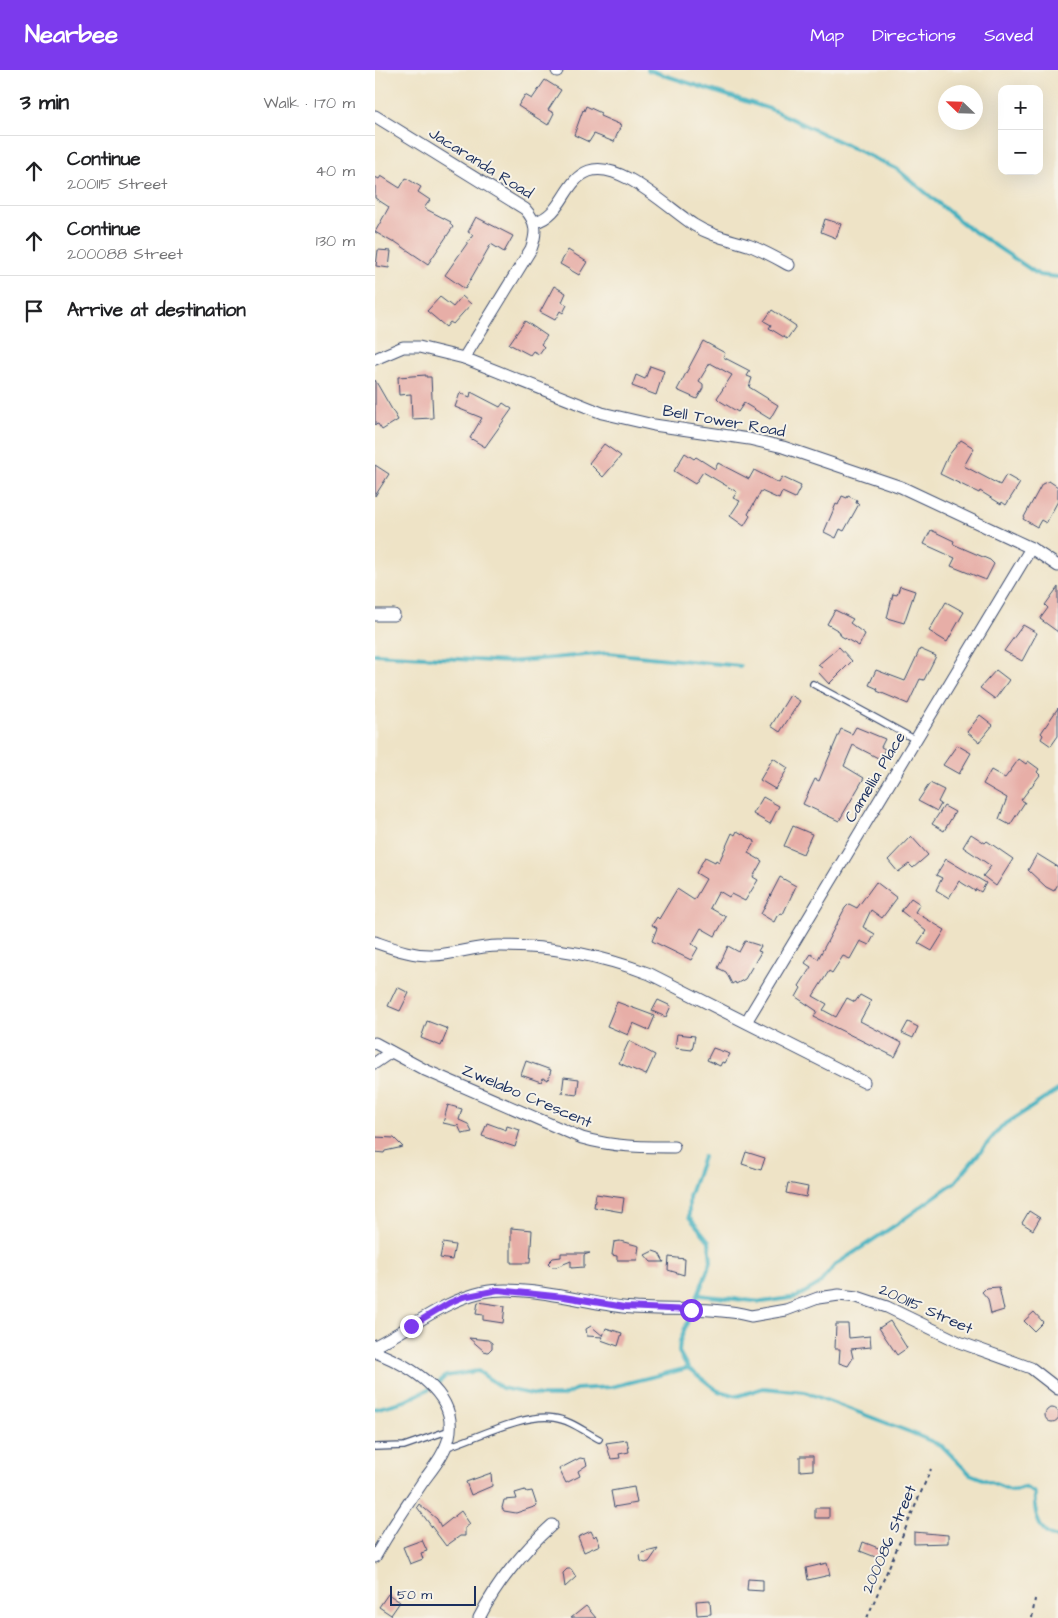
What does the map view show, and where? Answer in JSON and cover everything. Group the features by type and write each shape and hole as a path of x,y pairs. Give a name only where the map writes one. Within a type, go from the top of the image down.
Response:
{"street":[{"name":"Jacaranda Road","path":"375,116 525,209 535,222 535,237 531,249 463,358"},
{"path":"535,222 548,216 560,205 581,175 597,169 615,172 707,232 748,245 789,265"},
{"name":"Bell Tower Road","path":"375,359 403,346 419,347 463,358 602,413 654,425 749,439 851,469 901,487 1031,548 1058,566"},
{"name":"Camellia Place","path":"746,1022 1031,548"},
{"path":"375,616 394,615"},
{"path":"375,942 408,953 422,955 436,955 502,946 597,956 650,974 863,1082"},
{"name":"Zwelabo Crescent","path":"375,1043 425,1070 582,1138 602,1144 633,1148 674,1147"},
{"path":"375,1063 391,1052"},
{"name":"200115 Street","path":"375,1346 449,1303 485,1292 508,1290 624,1307 670,1311 692,1310 751,1316 786,1310 818,1298 839,1295 857,1297 896,1311 959,1342 1031,1368 1058,1389"},
{"path":"375,1352 412,1370 429,1383 441,1397 448,1413 450,1430 445,1448 386,1536 375,1557"},
{"path":"479,1618 495,1592 525,1553 552,1525"}],"lane":[{"path":"813,684 916,740"},
{"path":"445,1448 509,1425 543,1417 559,1419 599,1439"},
{"path":"375,1447 404,1446 450,1430"}],"path":[{"name":"200086 Street","path":"867,1618 931,1469"},
{"path":"1032,1618 1035,1600"}],"building":[{"path":"545,80 561,90 548,110 554,113 548,125 518,106 525,95 532,99"},
{"path":"586,106 601,113 600,116 621,125 614,142 594,134 589,142 574,135"},
{"path":"381,176 400,188 406,178 421,187 418,192 430,200 424,208 451,222 450,224 453,227 428,264 394,241 394,243 375,232 389,207 375,198 375,177 379,179"},
{"path":"476,217 513,236 504,252 491,244 465,289 445,275 473,235 468,232"},
{"path":"825,219 841,224 836,238 821,232"},
{"path":"378,250 391,251 389,268 376,266"},
{"path":"568,250 587,262 579,275 560,264"},
{"path":"554,286 566,293 562,302 567,305 563,313 560,311 555,320 540,312"},
{"path":"462,296 471,304 453,324 450,322 446,327 427,311 440,297 453,307"},
{"path":"772,310 796,326 787,339 769,328 771,325 764,321"},
{"path":"525,321 547,336 541,344 544,347 539,354 533,351 530,355 509,344"},
{"path":"703,341 725,353 723,357 750,371 747,376 752,378 749,387 778,405 770,419 744,403 738,412 720,401 717,398 732,375 710,363 699,381 703,384 703,388 697,399 677,390"},
{"path":"650,366 664,371 656,395 632,386 636,375 645,379"},
{"path":"426,375 426,377 431,377 433,418 412,419 411,394 399,395 398,377"},
{"path":"375,380 398,420 382,430 378,424 375,425"},
{"path":"471,392 500,407 503,403 512,409 485,447 470,438 482,418 455,407 460,393 470,397"},
{"path":"961,440 974,448 964,466 1000,485 1006,475 1020,483 1006,505 980,491 979,493 940,474 948,456"},
{"path":"604,444 621,456 603,477 589,463"},
{"path":"685,453 694,459 696,457 715,469 718,463 749,479 754,470 779,483 782,477 801,486 795,498 782,492 779,499 761,491 748,514 750,516 744,526 730,516 740,501 733,498 737,492 703,472 695,484 674,471"},
{"path":"375,465 389,474 375,496"},
{"path":"1049,481 1058,487 1058,501 1046,523 1041,520 1037,527 1023,519 1042,484"},
{"path":"842,496 847,498 848,496 857,500 856,503 859,504 844,531 840,529 836,538 824,532 836,504 838,505"},
{"path":"931,530 954,541 953,544 990,560 994,564 986,580 951,566 955,558 924,544"},
{"path":"900,586 915,591 904,623 887,618 893,594 897,595"},
{"path":"1058,587 1058,632 1040,619 1048,608 1045,605"},
{"path":"946,602 964,612 947,642 929,631"},
{"path":"835,610 853,619 850,623 865,634 859,646 841,636 839,631 827,624"},
{"path":"1023,625 1037,633 1022,661 1004,651"},
{"path":"839,647 852,661 829,684 818,672 822,668 818,665"},
{"path":"920,649 936,656 924,680 920,679 908,704 877,691 878,689 869,685 876,670 905,681"},
{"path":"996,670 1009,680 995,699 980,688"},
{"path":"790,695 800,701 780,732 771,726"},
{"path":"1058,708 1058,736 1051,746 1041,739 1043,735 1041,733"},
{"path":"980,715 993,725 979,742 967,732"},
{"path":"856,727 885,739 881,747 885,749 880,759 853,745 844,766 864,778 839,821 803,804 815,779 819,781 841,729 852,734"},
{"path":"957,745 971,753 959,774 943,765"},
{"path":"773,758 788,768 775,789 760,780"},
{"path":"1019,759 1026,764 1028,761 1039,769 1037,772 1040,775 1021,800 1025,802 1010,825 999,819 1007,798 983,784 991,770 1005,778"},
{"path":"930,783 944,790 938,802 941,804 937,811 918,801"},
{"path":"763,797 779,806 770,824 753,814"},
{"path":"944,806 955,812 944,831 932,824"},
{"path":"793,826 812,834 803,854 784,846"},
{"path":"737,831 755,841 748,853 762,861 753,877 758,880 745,901 731,894 729,897 719,891 710,908 726,917 715,936 701,928 692,944 698,948 691,960 652,941 657,928 652,925 657,917 659,919 677,889 694,900 706,879 696,873 705,857 719,862 732,833 735,835"},
{"path":"971,834 985,843 987,841 1013,859 996,886 983,876 991,866 963,847"},
{"path":"911,836 928,855 913,868 909,864 898,872 888,860"},
{"path":"1037,854 1058,867 1058,884 1054,891 1046,887 1028,870"},
{"path":"946,859 986,883 981,892 976,889 975,891 959,881 949,898 936,890 942,878 936,875"},
{"path":"780,877 796,886 783,914 781,913 777,916 774,922 761,914"},
{"path":"876,882 897,898 882,918 871,910 863,927 875,934 869,945 860,941 850,959 843,956 832,973 829,971 813,996 827,1004 823,1010 836,1017 847,998 855,1002 860,995 871,1001 860,1021 902,1043 895,1057 814,1017 817,1011 796,997 801,988 799,986 811,967 805,963 811,954 818,959 845,908 849,904 857,908"},
{"path":"911,898 920,904 915,912 945,930 932,951 918,943 926,931 901,911"},
{"path":"745,941 761,946 758,951 761,952 745,979 732,984 726,972 718,968 728,946 739,952"},
{"path":"397,987 409,993 400,1011 388,1006"},
{"path":"658,1000 671,1006 666,1017 652,1011"},
{"path":"617,1002 655,1016 649,1030 633,1023 628,1035 607,1026"},
{"path":"427,1021 448,1029 441,1046 421,1038"},
{"path":"908,1022 918,1027 913,1038 902,1033"},
{"path":"677,1034 695,1036 692,1050 675,1048"},
{"path":"629,1041 655,1055 646,1075 619,1063"},
{"path":"713,1048 730,1054 725,1063 722,1062 720,1066 707,1060"},
{"path":"526,1061 551,1070 548,1080 543,1078 541,1082 521,1075"},
{"path":"564,1077 579,1079 577,1095 562,1093"},
{"path":"448,1105 462,1109 459,1120 468,1124 472,1132 462,1134 458,1125 443,1123"},
{"path":"487,1123 506,1130 507,1126 520,1130 515,1147 482,1136"},
{"path":"375,1137 394,1138 403,1147 385,1151 384,1153 375,1152"},
{"path":"746,1152 765,1158 761,1170 742,1164"},
{"path":"788,1183 808,1187 806,1197 786,1193"},
{"path":"596,1194 624,1198 622,1212 594,1207"},
{"path":"1029,1211 1040,1218 1033,1230 1022,1223"},
{"path":"511,1228 532,1230 530,1263 511,1263"},
{"path":"620,1241 639,1246 637,1260 617,1260 617,1256 612,1255 614,1242"},
{"path":"443,1243 455,1245 452,1260 440,1258"},
{"path":"653,1251 659,1253 664,1262 651,1262 645,1255"},
{"path":"561,1253 590,1253 584,1255 584,1267 571,1268 571,1261 552,1267 548,1263 553,1258 561,1257"},
{"path":"669,1257 685,1259 684,1275 668,1270"},
{"path":"999,1287 1004,1310 991,1314 988,1299 982,1292 986,1288"},
{"path":"478,1302 505,1306 503,1323 483,1320 483,1315 476,1314"},
{"path":"1034,1312 1043,1322 1034,1331 1024,1321"},
{"path":"890,1321 907,1348 897,1355 879,1328"},
{"path":"836,1324 848,1324 849,1338 870,1336 871,1347 851,1349 853,1358 848,1366 839,1363 840,1349 835,1349"},
{"path":"591,1326 603,1336 606,1328 622,1333 618,1346 601,1340 603,1337 587,1336 586,1329"},
{"path":"469,1338 488,1340 492,1343 492,1348 488,1352 484,1351"},
{"path":"1049,1408 1055,1408 1059,1415 1055,1422 1049,1422 1045,1418 1045,1412"},
{"path":"627,1440 629,1452 619,1454 620,1458 611,1459 606,1443"},
{"path":"800,1456 813,1456 813,1470 800,1471"},
{"path":"580,1458 585,1459 587,1465 578,1471 580,1476 566,1483 559,1469"},
{"path":"491,1473 492,1486 471,1495 466,1482"},
{"path":"634,1487 637,1503 614,1507 611,1491"},
{"path":"525,1490 526,1492 532,1491 537,1506 516,1513 504,1511 502,1508 504,1500 517,1499 515,1493"},
{"path":"419,1504 437,1519 441,1527 461,1511 470,1524 465,1528 465,1536 460,1536 446,1546 417,1507"},
{"path":"815,1508 829,1508 829,1518 815,1518"},
{"path":"591,1531 594,1537 596,1535 600,1545 584,1552 578,1537"},
{"path":"914,1532 948,1535 948,1543 914,1544"},
{"path":"422,1540 427,1551 421,1553 423,1559 410,1564 403,1547"},
{"path":"863,1542 881,1549 878,1558 860,1551"},
{"path":"658,1549 649,1562 641,1561 640,1555 642,1553"},
{"path":"827,1563 830,1575 808,1580 806,1568"},
{"path":"567,1569 571,1569 576,1577 565,1587 563,1573"},
{"path":"748,1579 763,1580 763,1591 747,1590"},
{"path":"388,1594 400,1602 391,1615 379,1607"},
{"path":"710,1600 711,1614 697,1615 696,1601"},
{"path":"586,1606 596,1618 571,1618"}],"waterway":[{"path":"648,70 773,110 897,169 966,226 1039,275 1058,277"},
{"path":"375,654 508,662 608,653 740,666"},
{"path":"699,1295 762,1302 797,1297 819,1284 835,1265 897,1224 955,1182 1001,1127 1058,1090"},
{"path":"688,1368 679,1352 680,1341 711,1261 709,1241 689,1217 689,1197 703,1157"},
{"path":"438,1383 446,1376 478,1371 502,1388 540,1396 562,1396 576,1389 611,1387 688,1368 718,1391 738,1396 763,1388 805,1392 942,1446 970,1474 1013,1491 1024,1487 1035,1493 1036,1514 1041,1527 1051,1536 1058,1538"},
{"path":"375,1409 405,1401 429,1389"}],"route":[{"path":"411,1326 449,1303 463,1297 498,1290 564,1297 652,1310 691,1310"}]}
